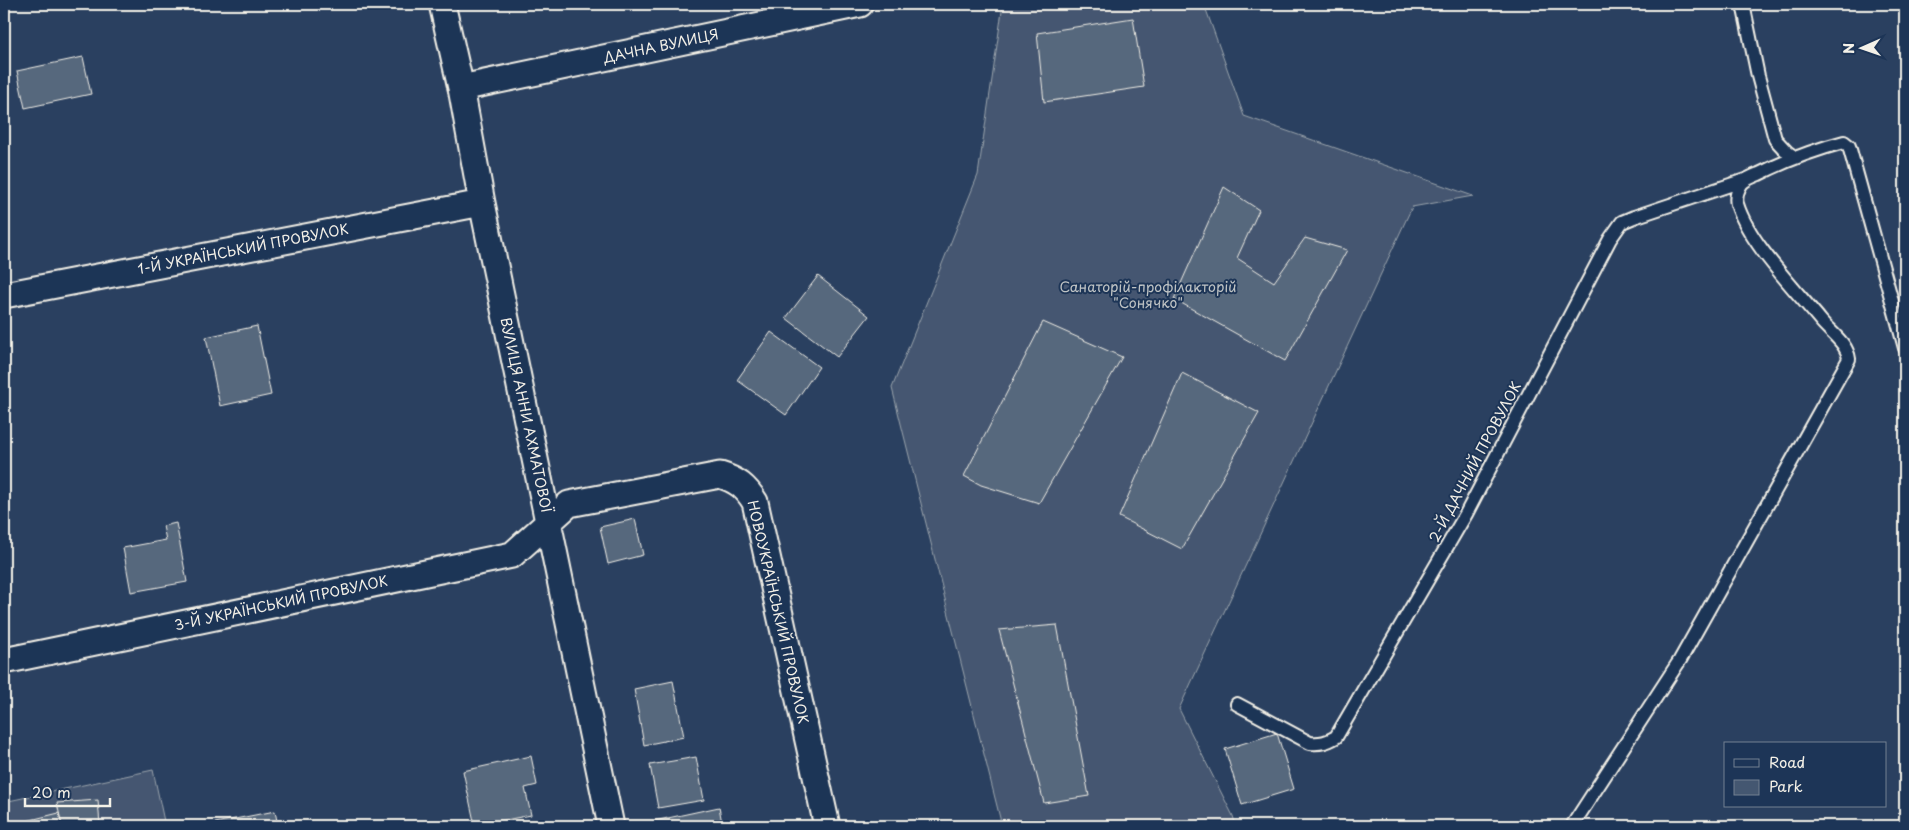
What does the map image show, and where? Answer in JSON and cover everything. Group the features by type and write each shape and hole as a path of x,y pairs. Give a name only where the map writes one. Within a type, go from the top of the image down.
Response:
{"street":[{"name":"ВУЛИЦЯ АННИ АХМАТОВОЇ","path":"442,4 461,88 482,203 611,826"},
{"name":"ДАЧНА ВУЛИЦЯ","path":"461,88 860,4"},
{"name":"1-Й УКРАЇНСЬКИЙ ПРОВУЛОК","path":"4,295 482,203"},
{"name":"НОВОУКРАЇНСЬКИЙ ПРОВУЛОК","path":"548,522 568,504 720,475 731,478 749,492 755,502 827,826"},
{"name":"3-Й УКРАЇНСЬКИЙ ПРОВУЛОК","path":"4,660 512,555 548,522"}],"lane":[{"path":"1743,4 1758,76 1775,139 1794,157"},
{"name":"2-Й ДАЧНИЙ ПРОВУЛОК","path":"1572,826 1680,660 1847,367 1849,359 1848,350 1825,326 1763,251 1743,217 1736,202 1738,190 1743,182 1794,157 1816,149 1844,142 1849,146 1905,348"},
{"name":"2-Й ДАЧНИЙ ПРОВУЛОК","path":"1236,704 1310,743 1319,744 1329,741 1336,736 1466,514 1610,239 1622,222 1752,177"}],"green space":[{"name":"Санаторій-профілакторій \"Сонячко\"","path":"1003,4 1204,4 1244,116 1473,196 1412,207 1179,709 1233,816 1236,826 1002,826 892,388 978,175"},
{"path":"153,770 165,826 4,826 4,802"}],"building":[{"path":"1133,18 1144,87 1044,102 1037,33"},
{"path":"83,57 91,94 25,108 17,71"},
{"path":"1224,187 1259,210 1237,258 1274,282 1305,238 1347,250 1285,361 1174,299"},
{"path":"818,276 869,316 837,357 786,318"},
{"path":"1043,322 1122,357 1039,503 981,485 964,476"},
{"path":"257,326 271,395 220,406 206,337"},
{"path":"771,332 819,367 786,415 737,380"},
{"path":"1182,373 1259,413 1182,549 1119,517"},
{"path":"635,519 643,555 608,564 600,527"},
{"path":"176,523 187,582 131,592 123,548 166,540 163,526"},
{"path":"1057,625 1089,796 1044,803 999,630"},
{"path":"673,681 684,737 644,745 634,689"},
{"path":"1277,733 1294,789 1242,805 1225,749"},
{"path":"531,756 537,785 525,788 531,815 475,826 463,771"},
{"path":"696,757 704,800 658,808 650,765"},
{"path":"98,800 100,826 62,826 57,803"},
{"path":"719,807 722,823 732,821 733,826 655,826 654,821"},
{"path":"275,811 278,826 215,826 215,823"},
{"path":"59,813 62,826 14,826 14,824"}]}
